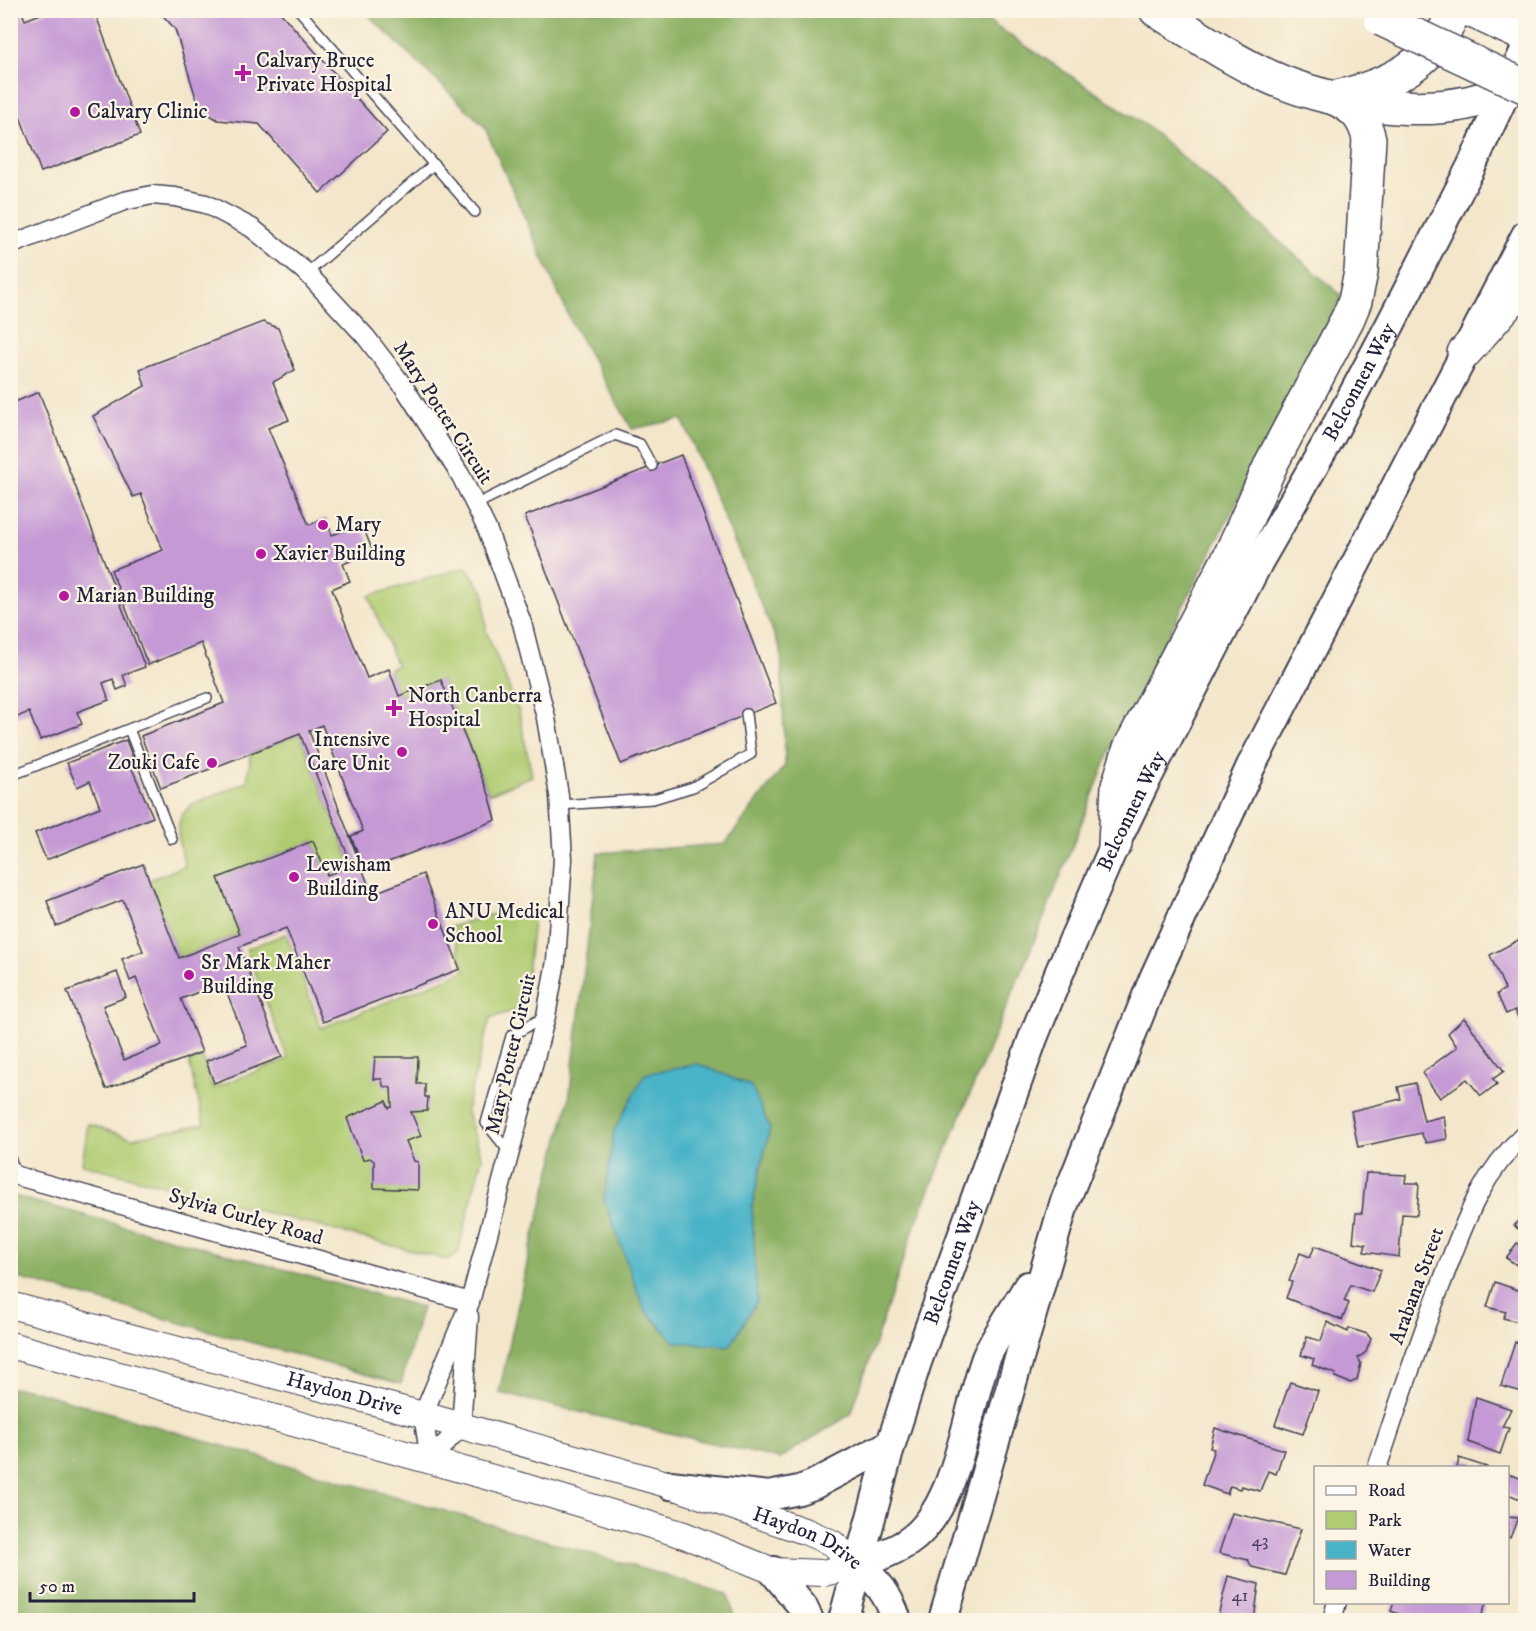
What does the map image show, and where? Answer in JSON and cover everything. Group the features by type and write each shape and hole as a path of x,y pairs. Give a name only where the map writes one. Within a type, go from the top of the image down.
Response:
{"highway":[{"path":"1156,10 1264,74 1296,87 1334,98 1375,105 1436,106 1468,103 1519,88"},
{"path":"1334,98 1387,82 1415,65 1436,44 1454,10"},
{"path":"1470,10 1526,36"},
{"path":"1515,10 1526,29"},
{"path":"1372,15 1519,88"},
{"path":"1115,844 1118,786 1130,748 1212,592 1272,462 1355,301 1362,260 1369,139 1365,124 1358,113 1347,104 1334,98"},
{"path":"1464,353 1507,304 1526,288"}],"main road":[{"name":"Belconnen Way","path":"843,1620 891,1444 933,1318 1033,1038 1115,844 1259,561 1331,436 1466,177 1519,88 1526,48"},
{"path":"943,1620 1064,1204 1155,978 1251,766 1526,235"},
{"path":"897,1620 877,1581 858,1565 908,1542 927,1524 941,1503 954,1469 987,1357 1050,1248"},
{"name":"Haydon Drive","path":"10,1305 423,1415 670,1485 807,1532 832,1543 858,1565"},
{"name":"Haydon Drive","path":"10,1345 430,1459 684,1535 773,1571 823,1573 858,1565"},
{"path":"670,1485 770,1496 813,1485 891,1444"},
{"path":"773,1571 803,1607 809,1620"}],"street":[{"name":"Mary Potter Circuit","path":"10,245 124,201 152,195 206,204 252,228 307,273 366,337 404,387 448,453 501,563 534,663 546,718 559,805 563,859 556,961 546,1016 470,1302 423,1415"},
{"name":"Arabana Street","path":"1377,1466 1431,1311 1471,1205 1493,1168 1526,1133"},
{"name":"Sylvia Curley Road","path":"14,1175 470,1302"},
{"name":"Mary Potter Circuit","path":"461,1427 470,1302"},
{"path":"423,1415 430,1459"},
{"path":"430,1459 461,1427"},
{"path":"1332,1620 1336,1604"}],"lane":[{"path":"299,10 475,212"},
{"path":"307,273 434,164"},
{"path":"475,505 615,435 640,444 652,466"},
{"path":"10,776 207,698"},
{"path":"559,805 653,799 693,787 751,754 747,714"},
{"path":"129,729 172,839"},
{"path":"510,1154 486,1123 511,1036 546,1016"},
{"path":"10,1158 14,1175"}],"green space":[{"path":"364,11 973,11 1148,127 1342,296 1114,741 1045,915 915,1225 851,1414 779,1459 499,1393 528,1259 569,1100 598,853 725,844 785,765 781,651 682,419 632,429 573,326 484,126"},
{"path":"466,567 484,592 486,631 519,712 532,776 489,794 441,680 399,696 389,669 397,666 369,596"},
{"path":"300,734 352,866 327,875 313,841 219,878 240,934 179,958 149,880 185,866 179,842 178,828 181,816 191,805 247,782 251,753"},
{"path":"534,912 523,1008 490,1018 466,1110 482,1157 458,1253 447,1260 82,1164 88,1124 132,1138 204,1124 189,1062 202,1057 213,1088 288,1059 246,949 286,934 321,1028 465,971 451,927 488,915"},
{"path":"10,1195 422,1307 401,1384 11,1276"},
{"path":"11,1388 29,1389 728,1594 735,1620 11,1620"}],"water":[{"path":"699,1064 751,1086 770,1128 752,1206 757,1301 730,1346 675,1342 644,1309 604,1200 614,1131 645,1074"}],"building":[{"name":"Calvary Clinic","path":"10,10 21,10 25,20 51,10 94,10 140,135 41,172 10,90"},
{"name":"Calvary Bruce Private Hospital","path":"158,10 278,10 387,132 320,193 259,124 218,120 205,112 196,98 175,29"},
{"path":"263,322 278,328 295,370 273,382 289,420 268,428 309,525 326,518 332,535 362,524 373,552 343,564 350,581 332,589 367,678 389,669 399,696 441,680 490,797 496,820 365,871 351,836 363,831 322,725 309,731 372,894 423,874 460,969 323,1022 286,928 239,947 282,1057 214,1083 206,1061 247,1045 223,982 181,999 202,1052 106,1089 67,991 117,972 126,997 103,1006 124,1060 162,1045 136,978 130,981 122,959 143,951 123,900 56,926 47,901 143,864 179,958 240,934 218,878 313,841 327,875 352,866 300,734 161,788 141,736 224,703 201,643 148,665 111,570 163,550 141,494 133,497 93,416 145,386 140,369"},
{"name":"Marian Building","path":"39,392 145,667 123,675 127,686 117,690 113,679 103,683 109,700 77,712 82,724 40,740 29,712 17,717 10,701 10,404"},
{"path":"681,455 776,703 621,764 525,516"},
{"path":"126,740 135,763 130,764 153,817 46,860 35,833 100,807 90,781 77,787 67,763"},
{"path":"1524,937 1526,1030 1519,1034 1523,1029 1515,1010 1506,1014 1497,994 1505,989 1490,955"},
{"path":"1464,1018 1504,1071 1493,1079 1497,1084 1481,1096 1467,1079 1440,1098 1422,1073 1457,1047 1448,1033"},
{"path":"375,1057 418,1057 417,1084 425,1084 425,1097 428,1097 427,1111 411,1112 421,1136 406,1141 414,1161 418,1162 418,1190 374,1188 374,1161 370,1158 363,1160 347,1118 386,1101 389,1108 392,1107 391,1088 383,1086 382,1079 373,1079"},
{"path":"1415,1083 1424,1121 1444,1116 1447,1139 1426,1143 1421,1133 1358,1147 1351,1111 1401,1099 1398,1087"},
{"path":"1366,1173 1406,1175 1405,1183 1419,1183 1417,1215 1402,1214 1399,1257 1364,1252 1366,1244 1353,1242 1356,1213 1362,1213"},
{"path":"1526,1210 1526,1234 1514,1226"},
{"path":"1517,1243 1526,1249 1526,1271 1506,1258"},
{"path":"1315,1246 1381,1270 1372,1292 1351,1285 1344,1301 1349,1303 1342,1320 1286,1298 1292,1282 1289,1281 1300,1253 1310,1257"},
{"path":"1495,1282 1526,1293 1526,1324 1503,1318 1506,1312 1487,1307"},
{"path":"1327,1322 1348,1332 1349,1328 1367,1334 1371,1339 1366,1352 1358,1358 1361,1363 1357,1380 1350,1383 1335,1377 1336,1374 1312,1365 1314,1359 1301,1355 1307,1337 1321,1341"},
{"path":"1515,1342 1526,1346 1526,1393 1501,1386"},
{"path":"1290,1382 1318,1391 1303,1434 1275,1425"},
{"path":"1476,1397 1511,1409 1502,1427 1509,1428 1500,1454 1468,1442"},
{"path":"1215,1428 1284,1450 1276,1474 1268,1471 1260,1491 1241,1486 1240,1489 1230,1486 1227,1494 1202,1485 1214,1449 1210,1448"},
{"path":"1459,1458 1484,1466 1457,1466"},
{"path":"1509,1474 1526,1480 1520,1499 1509,1494"},
{"path":"1232,1513 1301,1529 1285,1575 1252,1567 1248,1560 1219,1553"},
{"path":"1509,1517 1518,1518 1510,1538"},
{"path":"1228,1576 1259,1584 1254,1620 1217,1620"},
{"path":"1393,1604 1486,1604 1480,1620 1404,1620 1405,1617 1391,1611"}],"place":[{"name":"Calvary Bruce Private Hospital","path":"243,73"},
{"name":"Calvary Clinic","path":"75,112"},
{"name":"Mary","path":"323,525"},
{"name":"Xavier Building","path":"261,554"},
{"name":"Marian Building","path":"64,596"},
{"name":"North Canberra Hospital","path":"394,708"},
{"name":"Intensive Care Unit","path":"402,752"},
{"name":"Zouki Cafe","path":"212,763"},
{"name":"Lewisham Building","path":"294,877"},
{"name":"ANU Medical School","path":"433,924"},
{"name":"Sr Mark Maher Building","path":"189,975"}]}
